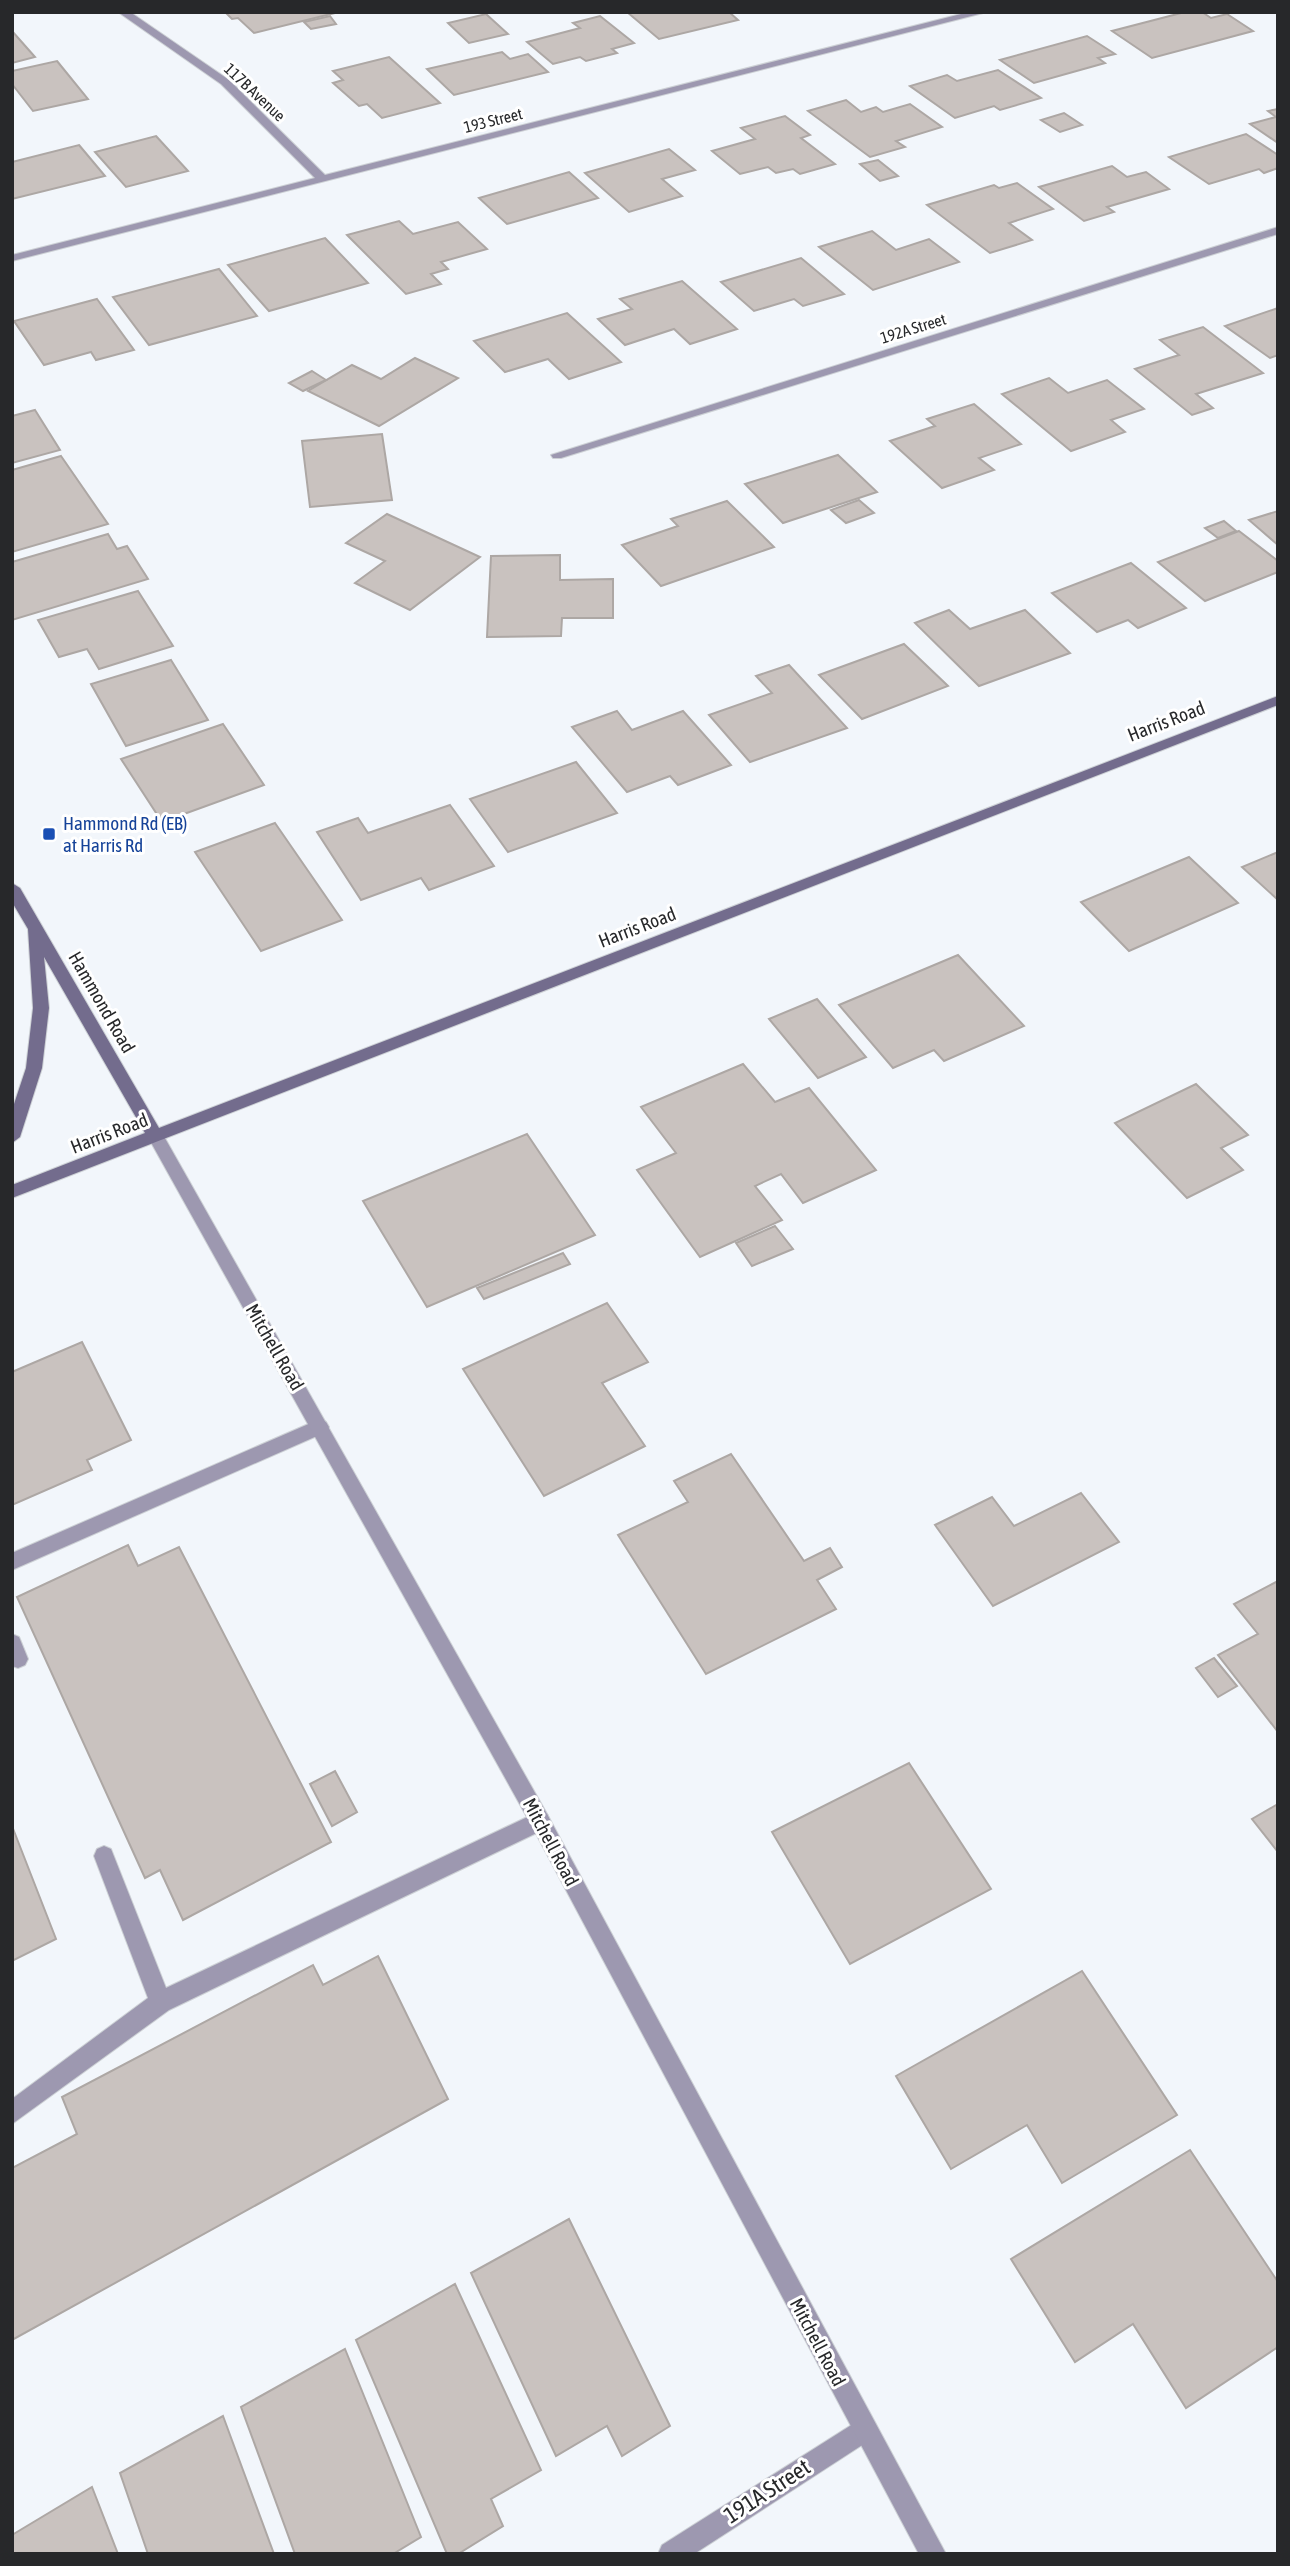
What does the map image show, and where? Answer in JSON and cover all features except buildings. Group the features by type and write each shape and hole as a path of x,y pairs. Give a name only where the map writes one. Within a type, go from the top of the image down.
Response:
{"main road":[{"name":"Harris Road","path":"12,1192 1278,700"},
{"name":"Hammond Road","path":"12,888 156,1137"},
{"path":"12,1136 34,1068 41,1009 34,925"}],"street":[{"name":"117B Avenue","path":"123,12 225,82 322,179"},
{"name":"193 Street","path":"12,258 982,12"},
{"name":"192A Street","path":"557,455 1278,230"},
{"name":"Mitchell Road","path":"156,1137 540,1821 933,2554"},
{"path":"12,1562 320,1427"},
{"path":"12,2113 161,2002 540,1821"},
{"path":"104,1856 161,2002"},
{"name":"191A Street","path":"671,2554 864,2429"}],"place":[{"name":"Hammond Rd (EB) at Harris Rd","path":"49,834"}]}
